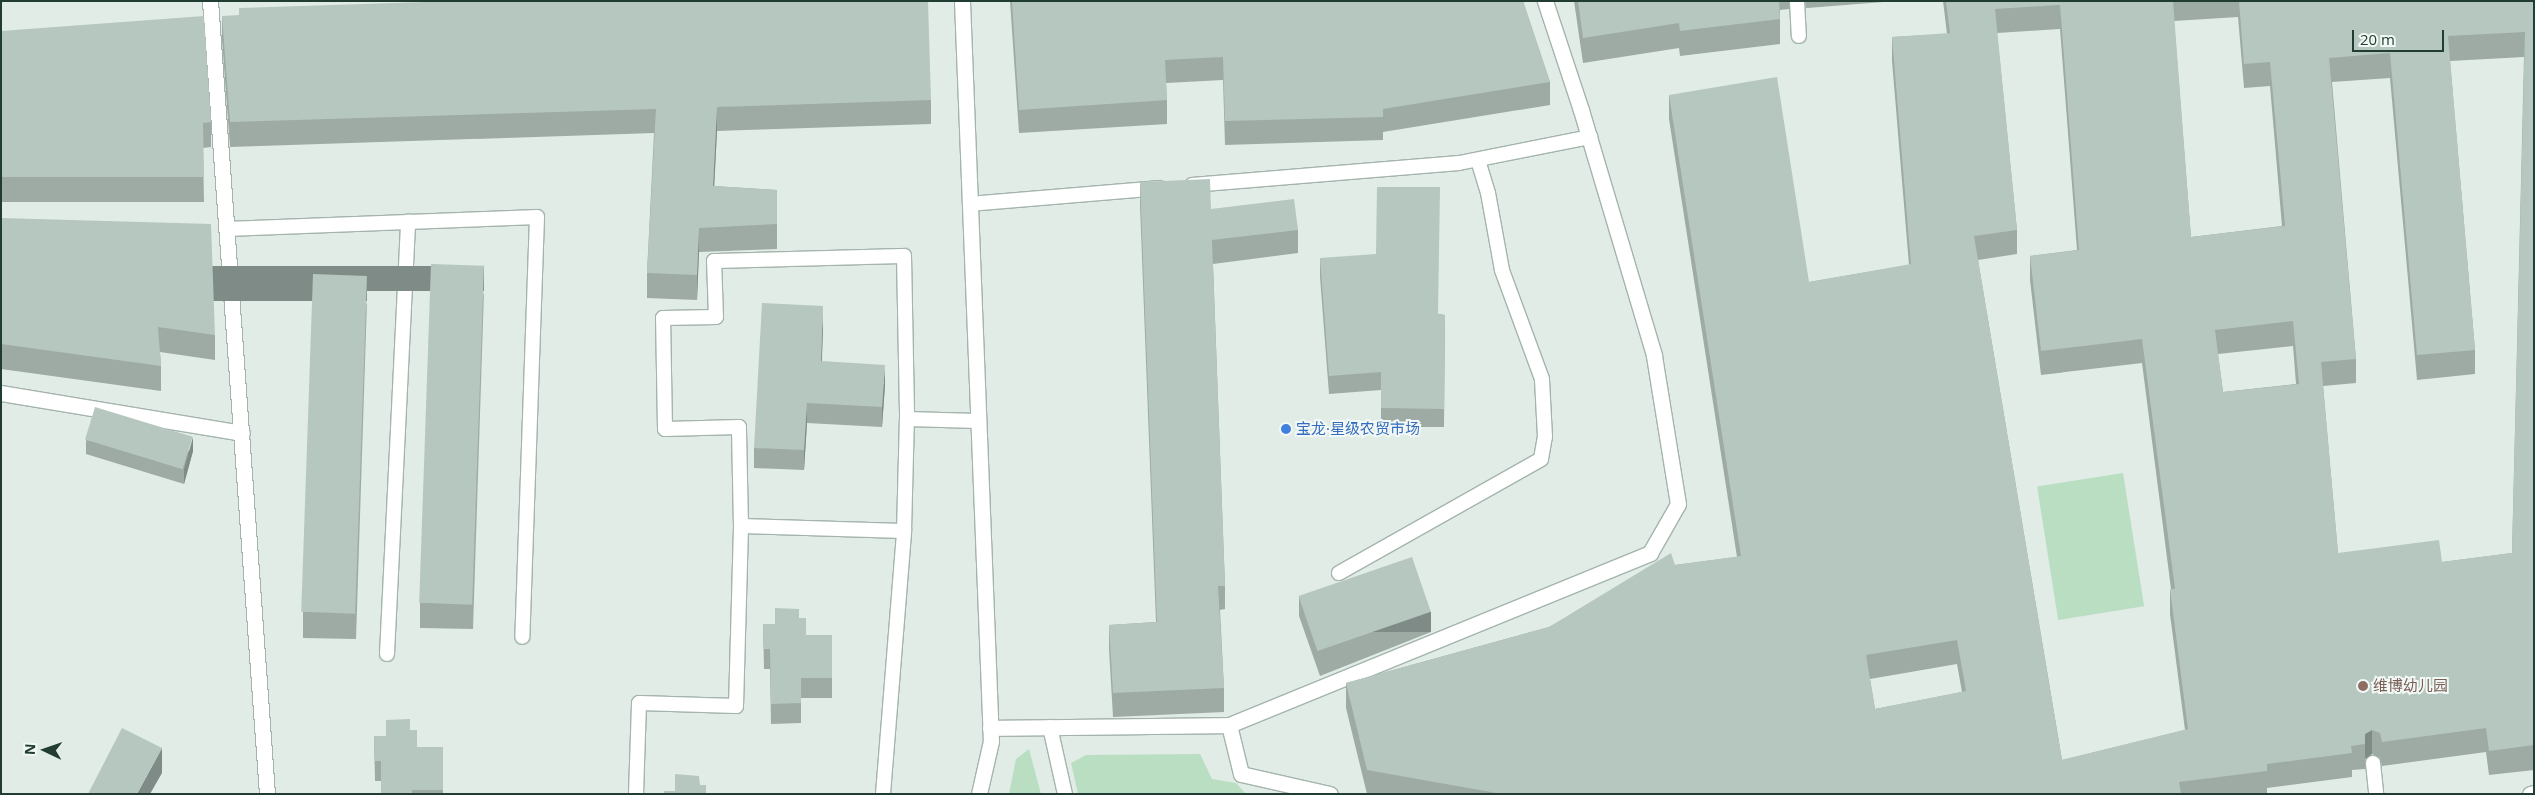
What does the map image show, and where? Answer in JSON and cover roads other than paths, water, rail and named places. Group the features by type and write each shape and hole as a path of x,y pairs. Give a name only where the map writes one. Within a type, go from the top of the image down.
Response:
{"street":[{"path":"210,1 267,794"},
{"path":"962,1 991,741 979,794"},
{"path":"990,728 1228,725 1650,554 1678,504 1654,354 1590,137 1545,1"},
{"path":"207,229 227,230"},
{"path":"1,393 242,434"},
{"path":"1228,725 1241,774 1330,794"},
{"path":"2530,794 2534,793"}],"lane":[{"path":"1797,1 1799,36"},
{"path":"970,204 1478,160 1590,137"},
{"path":"1340,573 1541,459 1545,437 1542,379 1502,270 1488,193 1478,160"},
{"path":"227,230 537,217 522,637"},
{"path":"388,654 408,222"},
{"path":"636,794 639,703 736,706 741,526 739,427 665,429 663,318 716,317 714,261 904,256 907,419 904,531 884,794"},
{"path":"907,419 978,421"},
{"path":"741,526 904,531"},
{"path":"1050,727 1065,794"},
{"path":"2373,763 2376,794"}],"place":[{"name":"宝龙·星级农贸市场","path":"1286,429"},
{"name":"维博幼儿园","path":"2363,686"}]}
